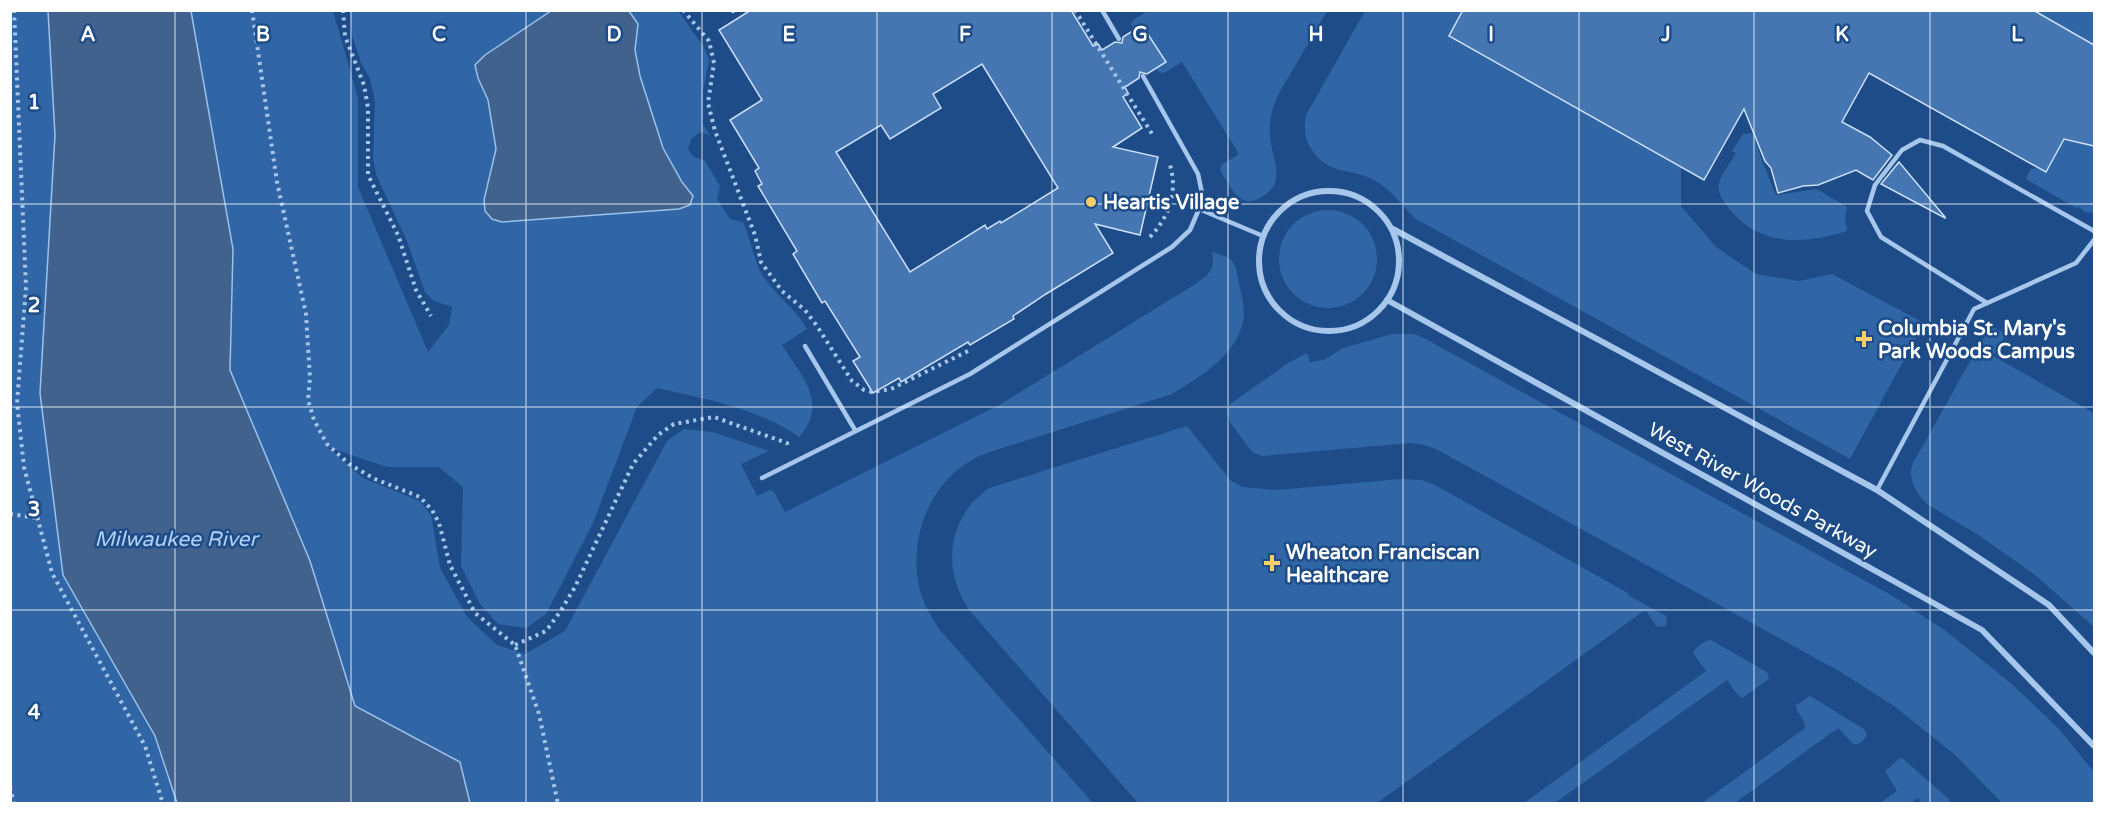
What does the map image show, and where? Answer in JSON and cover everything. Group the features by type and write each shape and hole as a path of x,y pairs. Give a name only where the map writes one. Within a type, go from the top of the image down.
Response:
{"street":[{"path":"1393,229 1398,244 1399,260 1396,281 1387,300 1370,317 1350,328 1326,330 1303,326 1283,313 1270,298 1262,279 1259,257 1263,236 1274,218 1289,203 1308,194 1329,191 1351,194 1370,204 1393,229 1877,490 2049,604 2094,653"},
{"name":"West River Woods Parkway","path":"1387,300 1982,630 2094,746"}],"lane":[{"path":"1102,10 1119,39"},
{"path":"762,478 970,374 1172,247 1190,230 1202,193 1198,174 1143,76"},
{"path":"1987,303 1881,237 1867,211 1875,185 1902,150 1920,140 1943,146 2094,231"},
{"path":"1199,208 1263,236"},
{"path":"1877,490 1974,309 2076,263 2094,240"},
{"path":"805,346 855,430"}],"path":[{"path":"14,10 26,286 17,403 24,467 52,573 145,746 163,804"},
{"path":"252,10 277,182 306,314 310,378 308,400 314,420 327,444 349,464 375,479 420,497 439,523 450,566 475,613 515,645 539,714 558,804"},
{"path":"343,10 345,36 364,85 368,108 368,175 398,235 416,290 431,316"},
{"path":"683,10 709,41 714,63 708,103 715,131 755,235 761,262 783,291 805,310 852,381 864,390 872,392 891,389 970,350"},
{"path":"1075,10 1155,140"},
{"path":"1149,238 1161,226 1169,210 1173,193 1172,173 1168,159"},
{"path":"515,645 546,631 560,612 575,587 633,464 658,435 674,424 714,417 787,443 796,460"},
{"path":"10,514 37,518"},
{"path":"10,788 14,804"}],"shaded area":[{"path":"10,11 48,11 55,135 63,575 155,736 177,803 11,803"},
{"path":"191,11 333,11 358,98 358,187 428,352 449,325 452,307 434,301 425,292 407,241 377,177 373,159 375,101 370,79 361,63 352,35 350,11 551,11 485,55 476,65 478,78 488,100 496,149 484,200 693,196 682,182 663,148 640,76 635,50 638,24 628,11 678,11 704,47 709,60 703,91 703,125 710,135 700,132 691,139 688,149 693,156 705,161 720,186 717,199 730,219 743,222 760,271 807,329 782,345 804,379 812,401 812,413 808,425 799,437 749,412 657,388 637,407 593,523 546,614 526,628 498,624 480,604 461,566 463,487 439,467 387,467 327,447 363,478 420,501 431,515 440,568 467,617 497,645 525,654 565,631 667,441 684,429 713,432 769,451 741,464 757,496 770,490 774,492 785,512 1001,404 1197,283 1212,267 1212,252 1230,259 1236,270 1244,315 1235,341 1217,362 1195,380 1172,394 973,459 955,472 943,485 933,499 920,533 917,551 919,587 925,604 939,629 1093,803 470,803 460,762 355,706 310,561 230,370 233,249"},
{"path":"1148,11 1327,11 1274,104 1270,131 1276,180 1266,194 1255,200 1243,200 1230,186 1220,170 1221,165 1239,154 1182,62 1164,73 1159,72 1156,68 1166,62 1142,25 1134,30 1131,24 1133,20"},
{"path":"1365,11 1463,11 1449,37 1681,168 1681,206 1716,247 1756,274 1799,281 1832,274 1924,323 1850,459 1416,219 1379,183 1333,168 1317,157 1307,139 1306,115"},
{"path":"2033,11 2094,11 2094,45"},
{"path":"1753,133 1776,195 1817,189 1847,207 1845,217 1847,231 1800,240 1770,237 1743,223 1731,211 1720,193 1720,181 1736,153 1732,151 1743,134"},
{"path":"2064,139 2094,146 2094,213 2076,208 2026,179 2030,169 2034,169 2037,165 2047,171"},
{"path":"1328,210 1347,213 1363,224 1374,240 1377,259 1374,278 1363,294 1347,305 1328,308 1309,305 1293,294 1282,278 1279,259 1282,240 1293,224 1309,213"},
{"path":"1995,328 2005,336 1995,357 2094,413 2094,627 2035,575 1980,536 1927,504 1919,495 1912,480 1913,463 1981,342 1990,329"},
{"path":"1392,334 1414,334 1422,337 1891,595 1946,631 2013,685 2060,730 2094,772 2094,803 2002,803 1955,755 1894,706 1839,671 1436,449 1411,443 1262,456 1252,452 1230,422 1227,410 1230,404 1290,362 1307,353 1310,362 1324,360 1343,348"},
{"path":"1187,426 1231,481 1243,487 1277,490 1401,479 1422,480 1435,485 1628,593 1666,616 1667,624 1657,627 1646,611 1641,613 1377,803 1138,803 969,610 956,583 952,557 953,543 963,517 973,502 989,488"},
{"path":"1711,640 1767,672 1769,679 1742,698 1727,680 1555,803 1524,803 1706,671 1693,653 1700,644"},
{"path":"1810,696 1864,729 1867,735 1859,743 1853,744 1838,728 1735,803 1702,803 1805,728 1796,705"},
{"path":"1902,758 1949,799 1950,803 1922,803 1918,798 1910,803 1880,803 1897,791 1885,771"}],"water":[{"name":"Milwaukee River","path":"48,11 191,11 233,249 230,370 310,561 355,706 460,762 470,803 177,803 155,736 63,575 40,393 55,135"},
{"path":"551,11 629,11 638,24 635,50 640,76 663,148 682,182 693,196 690,205 679,209 502,222 492,219 485,211 484,200 496,149 488,100 475,65 485,55"}],"building":[{"name":"Heartis Village","path":"751,10 1071,10 1093,46 1098,44 1102,50 1115,42 1122,43 1123,37 1142,25 1166,62 1147,74 1140,72 1139,78 1125,87 1128,93 1123,97 1142,128 1113,147 1158,157 1140,235 1095,224 1113,253 1013,316 1014,319 970,345 968,342 901,382 899,378 873,393 853,361 860,357 825,301 822,303 793,254 797,251 758,186 762,184 755,171 759,168 730,120 762,100 719,30","holes":["982,64 1058,188 1001,223 1000,221 987,229 985,225 910,272 836,152 881,125 890,139 941,108 933,94"]},
{"path":"1463,10 2033,10 2094,45 2094,146 2064,139 2046,172 1869,73 1842,122 1870,137 1892,155 1873,180 1856,170 1818,185 1803,186 1778,193 1771,168 1765,161 1744,109 1704,180 1449,36"},
{"path":"1899,162 1945,217 1945,218 1881,184"}],"place":[{"name":"Heartis Village","path":"1091,202"},
{"name":"Columbia St. Mary's Park Woods Campus","path":"1864,339"},
{"name":"Wheaton Franciscan Healthcare","path":"1272,563"}]}
